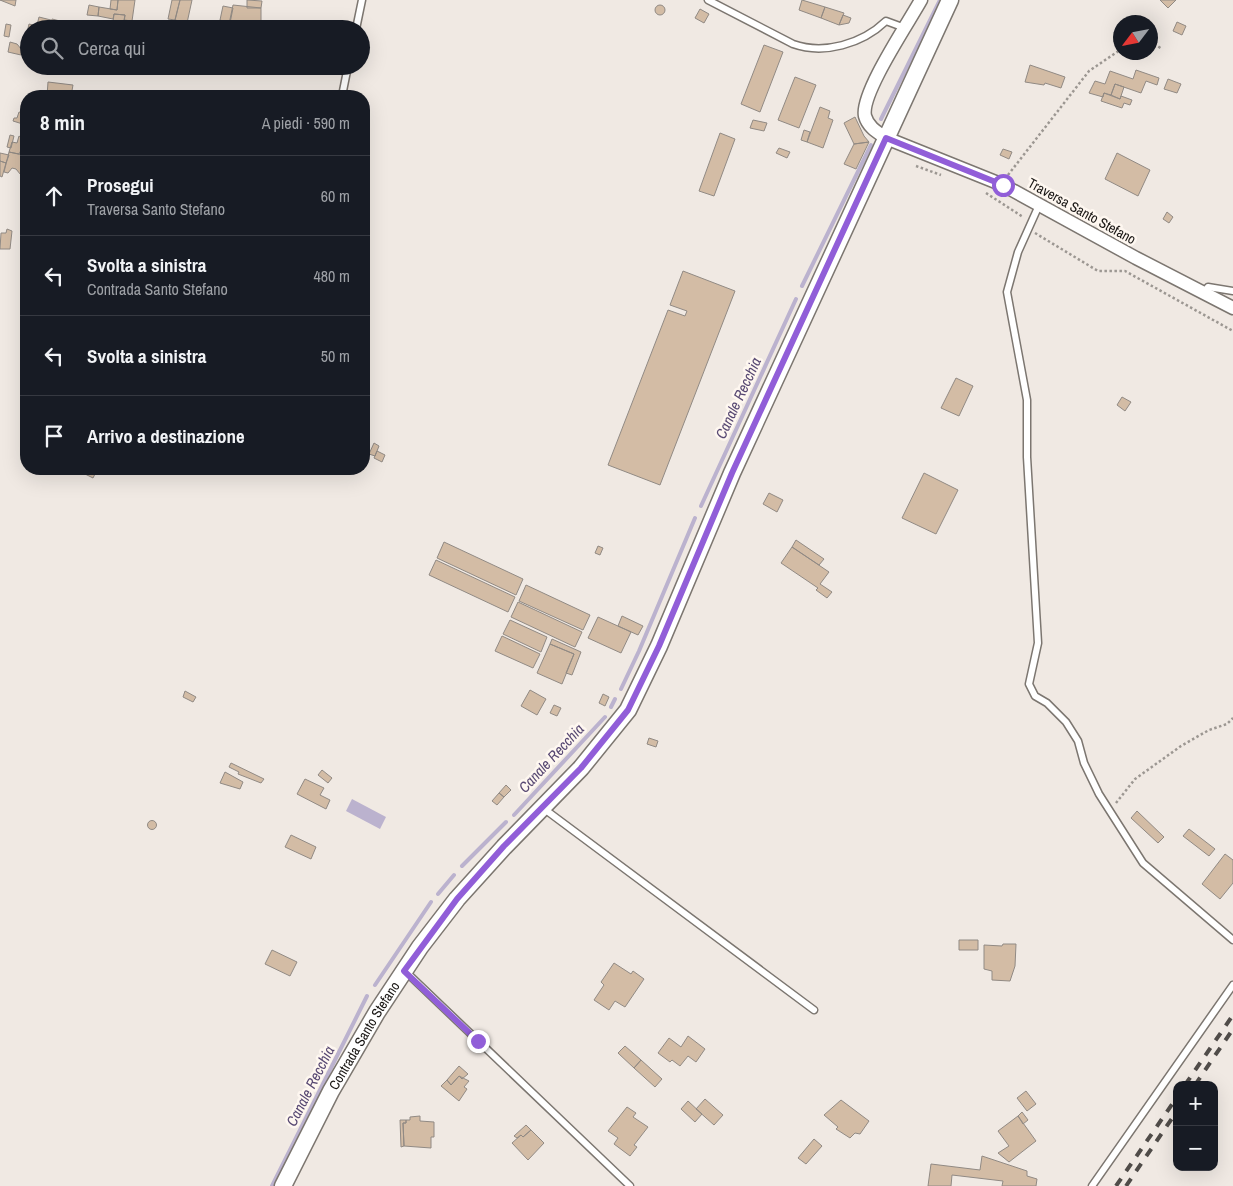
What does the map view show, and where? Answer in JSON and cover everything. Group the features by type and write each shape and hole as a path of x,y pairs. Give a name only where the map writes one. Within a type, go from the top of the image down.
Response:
{"street":[{"name":"Traversa Santo Stefano","path":"922,0 871,86 865,107 865,116 871,128 886,138 1003,185 1040,203 1136,258 1233,308"},
{"name":"Contrada Santo Stefano","path":"283,1186 331,1091 377,1012 404,971 457,899 581,768 628,710 659,646 732,473 950,0"}],"lane":[{"path":"358,20 362,0"},
{"path":"708,0 793,44 807,48 827,48 856,41 873,33 886,21 906,28"},
{"path":"343,90 346,75"},
{"path":"1040,203 1018,252 1007,292 1027,400 1028,457 1038,643 1029,684 1035,696 1066,722 1078,741 1084,764 1143,863 1233,940"},
{"path":"1204,293 1208,287 1233,291"},
{"path":"542,808 814,1010"},
{"path":"404,971 630,1186"},
{"path":"1092,1186 1233,985"}],"path":[{"path":"1158,46 1162,49"},
{"path":"1003,185 1033,140 1090,71 1113,55"},
{"path":"908,162 949,178"},
{"path":"979,190 1023,216 1035,233 1098,271 1125,272 1233,331"},
{"path":"1110,810 1136,780 1181,746 1209,730 1227,724 1233,718"}],"shaded area":[{"path":"352,799 386,817 380,829 346,811"}],"building":[{"path":"0,0 16,0 15,6"},
{"path":"111,0 118,0 117,10 110,9"},
{"path":"118,0 135,0 132,20 124,20 125,15 114,14 113,19 98,16 99,7 117,10"},
{"path":"172,0 180,0 175,20 168,19"},
{"path":"180,0 192,0 188,20 175,20"},
{"path":"247,0 262,1 261,8 247,8"},
{"path":"802,0 825,7 821,18 799,10"},
{"path":"1160,0 1176,0 1168,8"},
{"path":"89,5 99,7 98,16 87,15"},
{"path":"233,5 261,8 261,20 230,20"},
{"path":"658,5 662,5 665,10 664,14 658,15 655,12 655,8"},
{"path":"223,6 233,8 231,20 220,20"},
{"path":"825,7 844,13 839,25 821,18"},
{"path":"700,9 709,14 704,23 695,18"},
{"path":"114,14 125,15 124,20 113,20"},
{"path":"843,15 851,18 849,23 839,25"},
{"path":"39,17 51,20 38,20"},
{"path":"1177,22 1186,26 1182,35 1173,31"},
{"path":"6,24 11,25 9,37 4,36"},
{"path":"10,42 17,44 20,48 20,55 8,52"},
{"path":"764,45 783,52 760,112 741,104"},
{"path":"1030,65 1065,77 1061,88 1045,83 1044,85 1025,82"},
{"path":"1136,70 1159,78 1157,85 1146,81 1141,93 1115,84 1111,95 1104,93 1103,97 1089,93 1095,81 1105,84 1110,71 1133,79"},
{"path":"795,77 816,85 799,128 778,120"},
{"path":"1168,79 1181,84 1177,93 1164,89"},
{"path":"48,82 73,85 72,90 47,90"},
{"path":"1115,84 1124,87 1120,99 1111,95"},
{"path":"1104,93 1120,99 1121,96 1132,100 1130,105 1124,103 1122,108 1101,101"},
{"path":"820,107 830,111 828,118 833,120 823,148 807,142"},
{"path":"19,112 20,123 13,121 14,118 17,118"},
{"path":"855,117 869,142 854,144 844,123"},
{"path":"753,120 767,123 764,131 750,128"},
{"path":"804,130 810,132 807,142 801,140"},
{"path":"720,133 735,139 714,196 699,191"},
{"path":"10,135 14,136 11,148 7,147"},
{"path":"19,136 19,154 9,152 12,142 17,143"},
{"path":"869,142 856,169 844,164 854,144"},
{"path":"779,148 790,152 787,158 776,153"},
{"path":"1003,149 1012,152 1009,159 1000,155"},
{"path":"9,152 20,154 20,174 16,169 12,168 8,173 4,172"},
{"path":"0,153 9,155 6,163 0,161"},
{"path":"1117,153 1150,170 1138,196 1105,179"},
{"path":"0,161 6,163 2,177 0,176"},
{"path":"1167,212 1173,217 1169,223 1163,219"},
{"path":"7,229 12,231 10,249 0,249 1,233 6,233"},
{"path":"683,271 735,291 660,485 608,465 668,310 685,316 687,311 670,305"},
{"path":"956,378 973,386 959,416 941,408"},
{"path":"1122,397 1131,402 1125,411 1117,405"},
{"path":"374,443 379,446 375,456 370,454"},
{"path":"377,451 385,455 382,462 374,458"},
{"path":"924,473 958,490 936,534 902,518"},
{"path":"769,493 783,500 777,512 763,504"},
{"path":"796,540 824,559 819,565 792,547"},
{"path":"444,542 523,579 516,595 437,558"},
{"path":"598,546 603,548 600,555 595,553"},
{"path":"792,547 829,572 820,584 832,592 827,598 816,590 818,588 781,563"},
{"path":"436,560 515,597 508,612 429,575"},
{"path":"526,585 590,615 583,630 519,601"},
{"path":"518,602 582,632 575,647 511,617"},
{"path":"622,616 643,626 638,635 618,626"},
{"path":"598,617 631,632 621,653 588,638"},
{"path":"510,620 547,637 541,652 503,634"},
{"path":"502,636 540,654 533,668 495,651"},
{"path":"552,639 581,652 572,675 566,673 574,654 550,644"},
{"path":"550,644 574,654 562,684 537,673"},
{"path":"530,690 546,699 537,715 521,706"},
{"path":"185,691 196,697 193,702 183,697"},
{"path":"603,694 609,697 605,706 599,703"},
{"path":"554,705 561,708 557,716 550,713"},
{"path":"649,738 658,741 656,747 647,744"},
{"path":"231,763 264,779 261,783 238,774 239,772 229,767"},
{"path":"322,770 332,778 328,783 318,775"},
{"path":"225,772 243,782 240,789 220,783"},
{"path":"305,779 324,788 320,795 330,800 326,809 297,794"},
{"path":"506,785 511,790 504,797 499,793"},
{"path":"499,793 504,797 497,805 492,801"},
{"path":"1137,811 1164,837 1158,843 1131,818"},
{"path":"152,821 156,825 152,829 148,825"},
{"path":"1189,829 1215,849 1209,856 1183,836"},
{"path":"291,835 316,847 311,859 285,847"},
{"path":"1225,854 1233,860 1233,883 1220,899 1202,884"},
{"path":"959,940 978,940 978,950 959,950"},
{"path":"1003,944 1016,944 1015,966 1010,981 992,980 992,971 984,969 984,945 1002,946"},
{"path":"272,950 297,962 290,976 265,964"},
{"path":"614,963 631,974 633,971 644,979 625,1007 615,1001 609,1010 594,1000 604,985 601,982"},
{"path":"688,1036 705,1049 696,1062 688,1056 680,1066 672,1060 670,1062 658,1053 669,1038 681,1047"},
{"path":"625,1046 641,1060 634,1068 618,1053"},
{"path":"641,1060 662,1079 655,1087 634,1068"},
{"path":"459,1066 468,1074 462,1079 459,1076 451,1085 447,1080"},
{"path":"459,1076 469,1081 464,1087 467,1089 459,1101 441,1086 447,1080 451,1085"},
{"path":"1026,1091 1036,1104 1027,1111 1017,1098"},
{"path":"705,1099 723,1115 714,1125 696,1109"},
{"path":"841,1100 869,1121 860,1134 855,1133 850,1138 836,1129 838,1127 824,1115"},
{"path":"688,1101 702,1114 695,1122 681,1109"},
{"path":"627,1107 636,1113 633,1117 648,1127 634,1145 637,1147 630,1156 614,1144 618,1138 608,1131"},
{"path":"1022,1112 1028,1120 1023,1124 1018,1116"},
{"path":"420,1116 420,1121 434,1122 434,1137 431,1137 431,1148 404,1146 403,1123 406,1123 406,1120 410,1120 410,1117"},
{"path":"1018,1116 1036,1141 1009,1162 998,1153 1009,1146 998,1131"},
{"path":"400,1120 406,1120 406,1123 403,1123 404,1146 401,1147"},
{"path":"526,1125 531,1130 523,1137 521,1135 517,1138 514,1136"},
{"path":"531,1130 544,1143 528,1160 512,1143 521,1135 523,1137"},
{"path":"814,1139 822,1146 806,1164 798,1158"},
{"path":"982,1156 1027,1171 1027,1176 1037,1179 1036,1186 1002,1186 1003,1181 952,1175 951,1186 928,1186 931,1164 980,1170"}],"waterway":[{"name":"Canale Recchia","path":"881,119 940,0"},
{"name":"Canale Recchia","path":"802,286 871,145"},
{"name":"Canale Recchia","path":"701,506 796,299"},
{"name":"Canale Recchia","path":"621,689 695,518"},
{"name":"Canale Recchia","path":"611,707 615,699"},
{"name":"Canale Recchia","path":"514,815 605,717"},
{"name":"Canale Recchia","path":"462,866 506,822"},
{"name":"Canale Recchia","path":"438,894 454,875"},
{"name":"Canale Recchia","path":"375,985 431,902"},
{"name":"Canale Recchia","path":"272,1186 367,996"}],"railway":[{"path":"1188,1081 1233,1015"},
{"path":"1198,1081 1233,1029"},
{"path":"1116,1186 1173,1103"},
{"path":"1126,1186 1173,1117"}],"route":[{"path":"478,1041 404,971 457,899 504,846 581,768 628,710 659,646 732,473 886,138 1003,185"}]}
